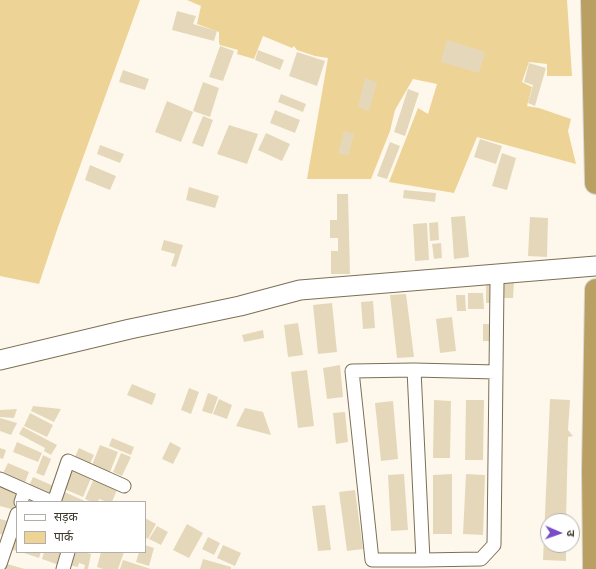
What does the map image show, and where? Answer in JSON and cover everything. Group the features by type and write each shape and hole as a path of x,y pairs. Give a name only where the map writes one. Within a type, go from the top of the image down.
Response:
{"highway":[{"path":"592,0 596,183"},
{"path":"594,569 593,470 596,290"}],"main road":[{"path":"0,360 130,329 240,306 300,290 596,266"}],"street":[{"path":"496,372 414,370 352,371 372,560 481,559 494,544 496,372 497,274"},
{"path":"414,370 423,560"},
{"path":"53,501 68,461 124,486"},
{"path":"0,479 23,496 48,501"},
{"path":"0,564 16,517"},
{"path":"63,569 68,553"}],"green space":[{"path":"0,0 140,0 39,284 0,276"},
{"path":"187,0 567,0 572,76 547,76 547,64 529,62 522,82 532,87 527,106 539,108 571,119 568,131 576,164 477,137 454,193 389,182 418,108 428,114 437,84 413,79 395,110 390,131 371,179 307,179 328,58 315,56 297,50 294,46 292,48 263,36 254,59 237,54 238,50 220,45 219,32 197,24 201,6"}],"building":[{"path":"177,11 196,16 193,24 217,31 214,41 172,30"},
{"path":"447,40 485,52 479,73 441,62"},
{"path":"220,46 234,51 223,81 209,77"},
{"path":"258,50 284,60 280,70 255,60"},
{"path":"297,52 325,61 317,86 289,76"},
{"path":"529,63 546,68 535,106 528,103 533,85 524,82"},
{"path":"123,70 149,79 145,90 119,82"},
{"path":"365,78 377,82 369,111 358,107"},
{"path":"203,82 219,88 210,117 193,111"},
{"path":"408,89 419,93 405,136 394,132"},
{"path":"281,94 306,104 303,112 278,102"},
{"path":"167,101 193,112 181,142 155,132"},
{"path":"275,110 300,120 295,133 270,123"},
{"path":"203,116 213,120 203,147 192,143"},
{"path":"229,125 258,134 247,164 217,154"},
{"path":"344,131 354,134 348,156 338,153"},
{"path":"266,133 290,144 282,161 258,150"},
{"path":"480,139 502,146 496,164 474,157"},
{"path":"390,142 400,146 387,179 377,176"},
{"path":"100,145 124,154 120,163 97,154"},
{"path":"502,153 516,158 507,190 492,186"},
{"path":"90,165 116,176 110,190 85,180"},
{"path":"189,187 219,196 215,208 186,200"},
{"path":"404,190 436,193 435,202 403,198"},
{"path":"337,194 348,194 350,274 331,274 331,251 338,251 338,238 330,238 330,220 337,220"},
{"path":"465,216 469,257 454,259 451,217"},
{"path":"530,217 548,218 547,257 528,256"},
{"path":"438,222 439,240 430,241 429,223"},
{"path":"427,223 429,260 415,261 413,224"},
{"path":"164,240 183,245 176,267 171,266 175,254 161,250"},
{"path":"441,243 442,258 434,259 432,244"},
{"path":"500,282 514,282 513,298 499,298"},
{"path":"486,284 495,284 494,303 486,303"},
{"path":"468,293 483,293 484,309 468,309"},
{"path":"406,294 414,357 397,358 390,295"},
{"path":"456,295 465,295 466,311 457,311"},
{"path":"373,301 375,328 363,329 361,302"},
{"path":"332,303 337,352 318,354 313,305"},
{"path":"452,317 456,351 440,353 436,319"},
{"path":"298,323 303,355 288,357 284,325"},
{"path":"483,324 493,324 493,341 483,341"},
{"path":"263,330 264,338 244,342 242,335"},
{"path":"340,365 343,397 327,399 323,368"},
{"path":"307,370 314,426 298,428 291,372"},
{"path":"132,384 156,394 152,405 127,395"},
{"path":"189,388 199,392 191,414 181,410"},
{"path":"208,393 218,397 212,414 202,411"},
{"path":"219,399 232,405 227,419 213,414"},
{"path":"550,399 570,400 568,430 573,436 568,437 566,513 545,513"},
{"path":"434,400 451,401 450,458 433,458"},
{"path":"466,400 484,400 483,460 465,460"},
{"path":"393,401 398,459 381,461 375,403"},
{"path":"33,406 61,409 54,422 31,411"},
{"path":"245,408 263,412 271,435 236,426"},
{"path":"17,409 14,418 0,417 0,410"},
{"path":"345,412 348,442 336,444 333,413"},
{"path":"30,413 53,425 47,437 24,426"},
{"path":"0,418 17,423 11,435 0,431"},
{"path":"23,427 57,445 51,455 44,451 45,448 19,434"},
{"path":"112,438 134,447 131,455 109,446"},
{"path":"17,442 42,453 38,462 13,452"},
{"path":"170,442 181,448 173,464 162,459"},
{"path":"100,445 118,452 110,472 92,465"},
{"path":"0,448 6,450 3,459 0,458"},
{"path":"79,448 94,455 89,466 74,459"},
{"path":"121,453 131,457 122,476 113,472"},
{"path":"43,455 51,459 44,476 36,473"},
{"path":"8,463 29,472 24,485 2,475"},
{"path":"71,467 92,476 83,497 62,488"},
{"path":"404,474 408,530 391,531 388,475"},
{"path":"452,474 452,534 433,534 433,475"},
{"path":"466,474 485,475 483,535 463,534"},
{"path":"95,476 118,487 112,501 99,499 98,501 90,501 85,499"},
{"path":"33,477 56,487 51,498 28,488"},
{"path":"0,485 20,490 16,501 15,510 0,506"},
{"path":"60,490 85,501 55,501"},
{"path":"355,490 363,549 347,551 339,492"},
{"path":"325,505 331,550 318,551 312,506"},
{"path":"0,519 8,521 4,535 0,534"},
{"path":"146,519 156,524 148,539 146,538"},
{"path":"187,524 203,533 189,558 173,550"},
{"path":"157,526 168,532 161,545 149,539"},
{"path":"15,535 16,551 10,549"},
{"path":"208,537 220,543 214,555 202,549"},
{"path":"146,545 154,548 149,566 136,562 139,553 146,553"},
{"path":"223,545 241,553 235,566 217,558"},
{"path":"24,553 41,553 39,558"},
{"path":"44,553 63,553 59,565 42,559"},
{"path":"72,553 91,554 88,569 84,569 85,565 79,563 78,567 69,565"},
{"path":"101,553 124,553 118,569 103,569 97,567"},
{"path":"543,553 566,553 566,561 543,560"},
{"path":"203,559 231,567 231,569 200,569"},
{"path":"123,560 151,569 120,569"},
{"path":"7,564 25,569 6,569"}]}
